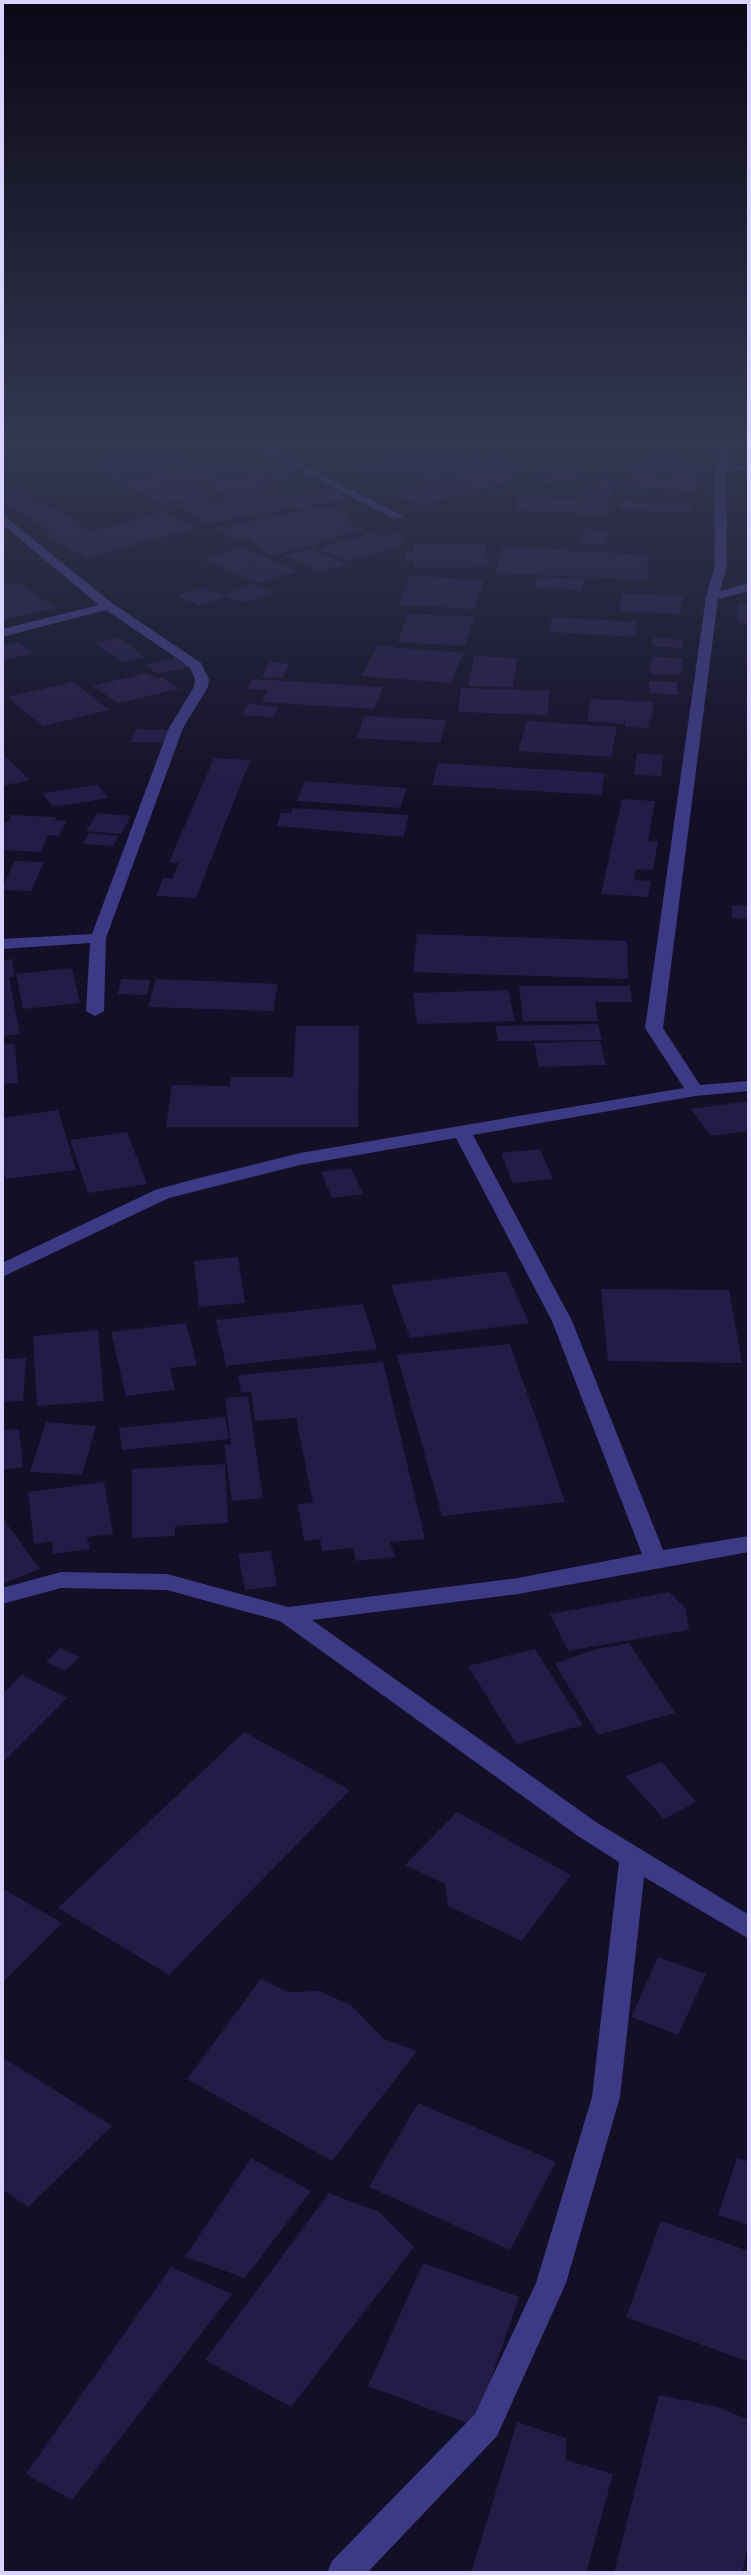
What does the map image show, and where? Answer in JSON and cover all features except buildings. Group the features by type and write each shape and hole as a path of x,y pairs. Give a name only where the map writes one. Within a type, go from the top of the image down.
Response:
{"street":[{"path":"59,565 108,606 186,658 196,666 202,679 201,687 176,728 98,938 95,1011"},
{"path":"695,1091 654,1028 712,597 721,565"},
{"path":"712,597 749,587"},
{"path":"2,633 108,606"},
{"path":"2,944 98,938"},
{"path":"2,1271 162,1194 300,1159 695,1091 749,1086"},
{"path":"462,1132 562,1321 655,1559"},
{"path":"288,1615 518,1586 749,1544"},
{"path":"2,1596 61,1580 167,1582 288,1615 587,1829 749,1928"},
{"path":"344,2573 486,2425 551,2283 606,2097 633,1858"}]}
